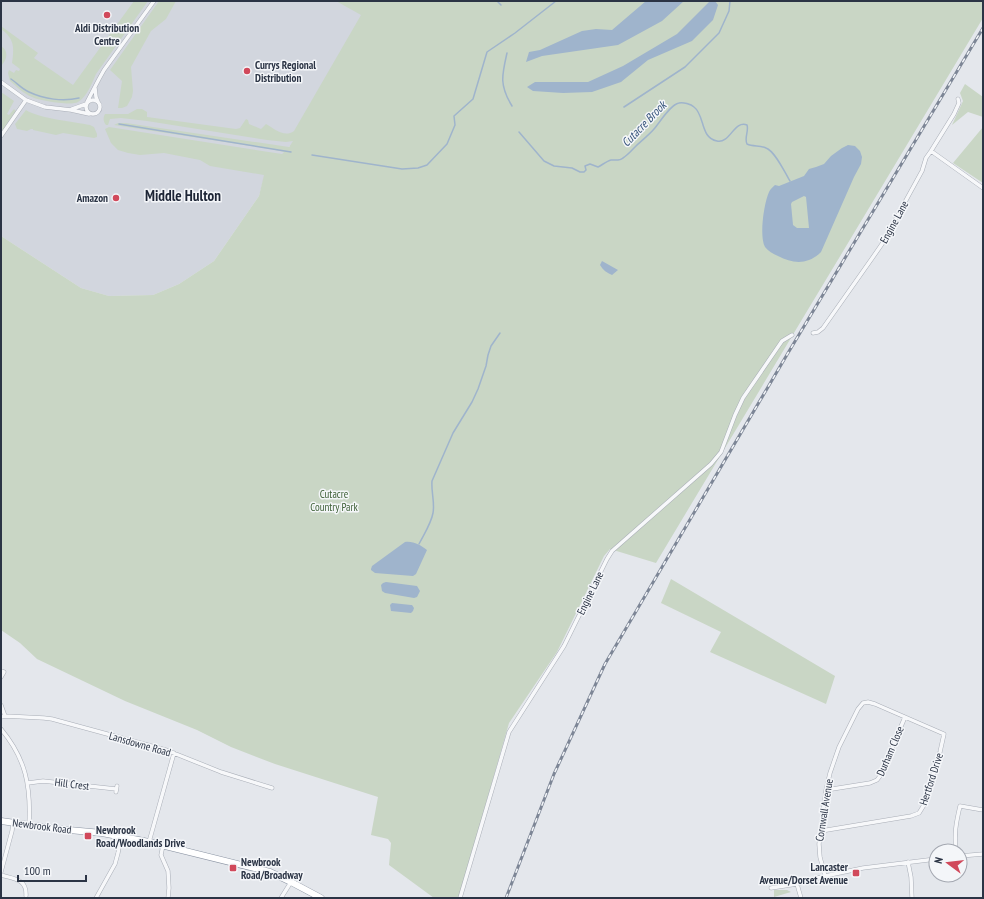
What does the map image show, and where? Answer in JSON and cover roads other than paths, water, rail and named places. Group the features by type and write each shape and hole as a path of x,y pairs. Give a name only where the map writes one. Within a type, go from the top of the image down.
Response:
{"highway":[{"name":"Newbrook Road","path":"1,821 58,829 102,833 163,845 270,872 321,898"}],"street":[{"path":"88,114 86,110 86,103 104,70 154,1"},
{"path":"1,82 26,100 45,107 71,110 93,115 98,113 100,105 96,97 95,87"},
{"name":"Engine Lane","path":"813,333 818,332 823,328 882,244 922,171 926,158 954,114 959,103 958,99"},
{"path":"1,136 26,100"},
{"path":"71,110 91,100 98,102"},
{"path":"931,152 983,188"},
{"name":"Engine Lane","path":"460,898 509,732 564,646 607,559 612,551 711,464 721,452 743,398 782,341 792,335"},
{"path":"1,671 4,672 1,677"},
{"name":"Hertford Drive","path":"821,831 911,816 920,813 924,805 944,734 868,702 862,703"},
{"name":"Cornwall Avenue","path":"825,876 820,857 819,844 826,790 839,747 858,708 862,703"},
{"path":"1,705 3,717"},
{"name":"Lansdowne Road","path":"3,717 52,719 174,753 221,772 272,788"},
{"name":"Durham Close","path":"826,790 870,783 877,780 905,717"},
{"path":"1,729 20,759 25,771 28,783 29,825"},
{"path":"149,842 174,753"},
{"name":"Hill Crest","path":"28,783 43,781 116,789"},
{"path":"955,843 955,832 960,806 983,810"},
{"path":"13,823 1,874 21,882 26,887 26,896"},
{"path":"96,898 115,864 121,836"},
{"path":"163,845 161,855 168,871 168,898"},
{"path":"968,855 983,854"},
{"path":"771,888 797,884 863,868 928,860"},
{"path":"908,862 911,877 912,898"},
{"path":"281,898 291,882"},
{"path":"797,884 801,898"}],"water":[{"path":"646,1 684,1 662,21 618,45 542,56 526,62 529,52 540,50 582,31 596,29 612,30"},
{"path":"710,1 715,1 718,5 713,20 692,41 648,60 621,82 592,92 563,93 533,91 527,87 535,82 588,82 623,66 677,34"},
{"path":"848,145 855,146 860,151 862,157 861,164 821,252 806,261 795,262 784,259 768,250 763,242 762,228 764,211 770,190 775,185 779,186 804,176 809,169 824,164 831,156","holes":["804,196 806,197 809,228 797,228 793,225 791,204"]},
{"path":"602,261 618,270 612,275 608,273 600,265"},
{"path":"405,542 414,543 427,550 416,574 413,576 375,573 371,570 372,566"},
{"path":"386,582 417,586 420,591 417,597 414,598 385,593 382,591 381,585"},
{"path":"392,603 412,605 414,608 411,613 391,611 390,605"}],"waterway":[{"name":"Cutacre Brook","path":"497,1 501,5"},
{"path":"312,155 402,169 418,168 427,165 447,144 455,125 454,116 473,99 487,52 515,33 556,1"},
{"path":"624,107 685,67 719,33 729,11 730,1"},
{"name":"Cutacre Brook","path":"507,53 503,74 503,86 512,106"},
{"path":"11,79 26,91 41,96 60,100 79,98"},
{"name":"Cutacre Brook","path":"519,132 544,161 554,166 572,168 580,172 584,172 586,170 585,166 590,164 598,167 611,160 622,159 652,131 673,106 679,103 685,103 693,106 700,115 708,136 717,141 725,139 739,126 743,124 747,125 747,144 764,147 773,153 790,181"},
{"path":"119,124 291,152"},
{"path":"419,544 429,525 433,513 434,505 432,481 453,433 472,402 478,389 491,346 500,333"}],"railway":[{"path":"506,898 554,774 605,664 788,353 983,28"}],"place":[{"name":"Aldi Distribution Centre","path":"107,15"},
{"name":"Currys Regional Distribution","path":"247,71"},
{"name":"Amazon","path":"116,198"},
{"name":"Newbrook Road/Woodlands Drive","path":"88,836"},
{"name":"Newbrook Road/Broadway","path":"233,868"},
{"name":"Lancaster Avenue/Dorset Avenue","path":"856,873"}],"district":[{"name":"Middle Hulton","path":"183,196"}],"park label":[{"name":"Cutacre Country Park","path":"334,500"}]}
